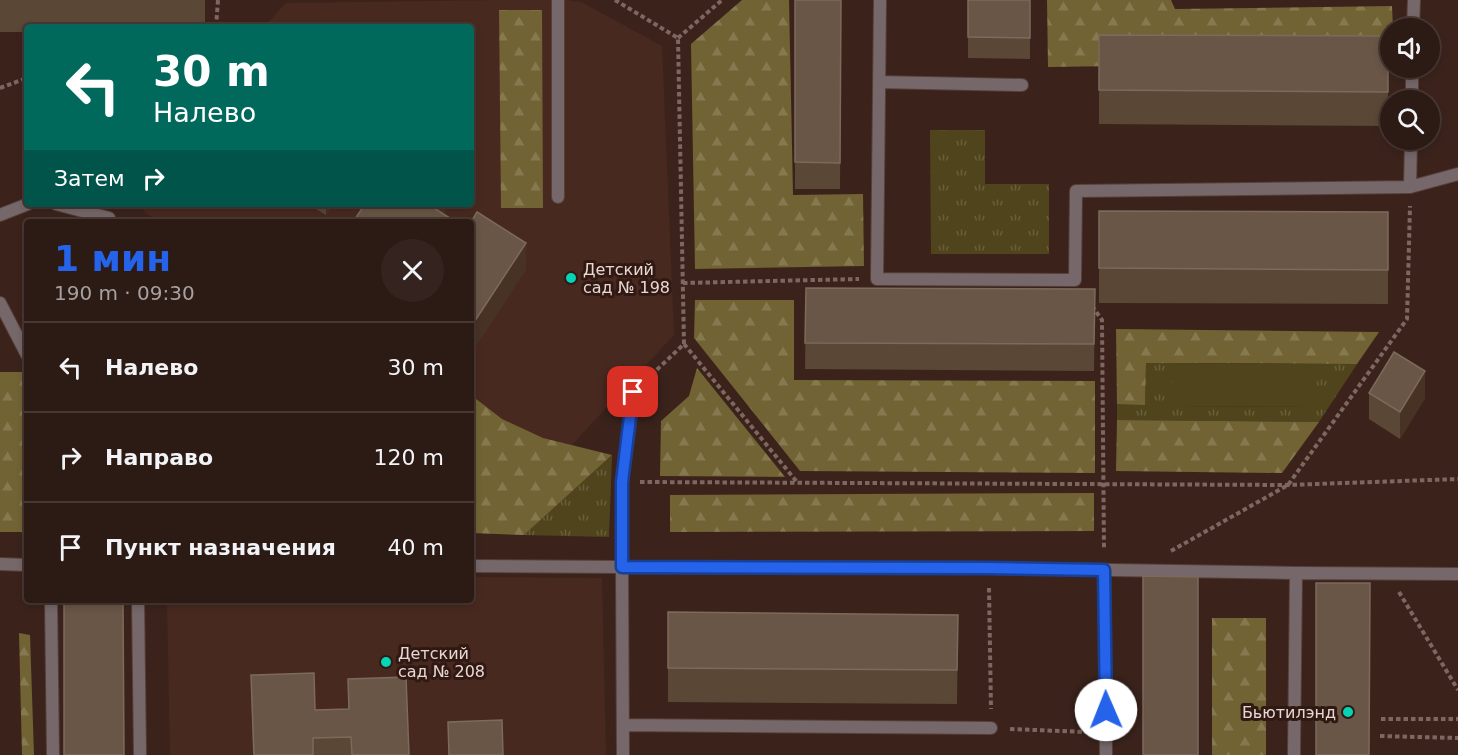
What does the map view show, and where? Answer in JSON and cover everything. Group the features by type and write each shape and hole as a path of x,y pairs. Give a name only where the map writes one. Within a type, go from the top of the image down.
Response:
{"lane":[{"path":"558,0 558,197"},
{"path":"880,0 878,279 1075,280 1076,191 1410,187 1458,174"},
{"path":"1413,18 1414,0"},
{"path":"879,82 1022,86"},
{"path":"1410,187 1411,150"},
{"path":"0,215 24,206"},
{"path":"67,207 109,218"},
{"path":"0,303 24,349"},
{"path":"623,755 622,482 633,392"},
{"path":"0,564 24,565"},
{"path":"474,566 989,568 1458,574"},
{"path":"1104,570 1106,755"},
{"path":"1294,755 1296,573"},
{"path":"51,603 53,755"},
{"path":"138,603 140,755"},
{"path":"623,725 991,728"}],"path":[{"path":"216,24 218,0"},
{"path":"615,0 678,38"},
{"path":"678,38 722,0"},
{"path":"678,38 684,344 797,482"},
{"path":"0,88 24,79"},
{"path":"1167,553 1288,485 1407,319 1410,187"},
{"path":"683,283 878,279"},
{"path":"1075,280 1102,320 1104,570"},
{"path":"633,392 684,344"},
{"path":"622,482 1288,485 1458,479"},
{"path":"989,568 991,728 1106,733"},
{"path":"1388,574 1458,690"},
{"path":"1381,718 1458,719"},
{"path":"1380,736 1458,738"}],"shaded area":[{"name":"Детский сад № 198","path":"566,0 581,2 662,46 674,335 505,517 474,490 474,219 154,219 140,207 474,207 474,24 267,24 286,3"},
{"name":"Детский сад № 208","path":"474,577 602,578 606,755 170,755 167,603 474,603"}],"green space":[{"path":"742,0 789,0 793,195 863,194 864,266 695,269 691,44"},
{"path":"1047,0 1171,0 1175,9 1392,6 1393,18 1380,18 1380,62 1048,67"},
{"path":"499,10 542,10 543,208 501,208"},
{"path":"930,130 985,130 985,184 1049,184 1049,254 931,254"},
{"path":"695,300 794,300 794,380 1095,381 1095,473 800,471 694,338"},
{"path":"1116,329 1379,332 1357,364 1146,363 1145,405 1117,404"},
{"path":"1146,363 1173,363 1174,406 1317,407 1317,364 1357,364 1319,422 1117,420 1117,404 1145,404"},
{"path":"1173,363 1317,364 1317,407 1173,406"},
{"path":"697,368 785,477 660,476 661,421 689,396"},
{"path":"0,372 24,372 24,532 0,532"},
{"path":"474,397 502,419 543,438 612,455 524,535 474,533"},
{"path":"1117,420 1319,422 1282,473 1116,471"},
{"path":"612,455 609,537 524,535"},
{"path":"1094,493 1094,531 670,532 670,495"},
{"path":"1212,618 1266,618 1266,755 1212,755"},
{"path":"19,633 30,635 34,755 22,755"}],"building":[{"path":"795,0 841,0 840,163 795,162"},
{"path":"968,0 1030,0 1030,38 968,37"},
{"path":"1099,35 1380,36 1380,78 1388,78 1388,90 1380,90 1380,92 1099,90"},
{"path":"363,207 433,207 451,219 355,219"},
{"path":"1099,211 1388,212 1388,270 1099,268"},
{"path":"477,212 526,243 474,322 474,219"},
{"path":"806,288 1095,289 1094,344 805,343"},
{"path":"1394,352 1425,371 1400,412 1369,393"},
{"path":"1143,576 1198,577 1198,755 1143,755"},
{"path":"1316,583 1370,583 1369,755 1316,755"},
{"path":"64,603 123,603 124,755 64,755"},
{"path":"668,612 958,615 957,670 668,668"},
{"path":"314,673 315,710 349,709 348,679 406,677 409,755 352,755 351,737 313,738 313,755 254,755 251,675"},
{"path":"502,720 503,755 449,755 448,722"}],"place":[{"name":"Детский сад № 198","path":"571,278"},
{"name":"Детский сад № 208","path":"386,662"},
{"name":"Бьютилэнд","path":"1348,712"}],"route":[{"path":"633,392 622,482 622,567 1104,570 1106,710"}]}
